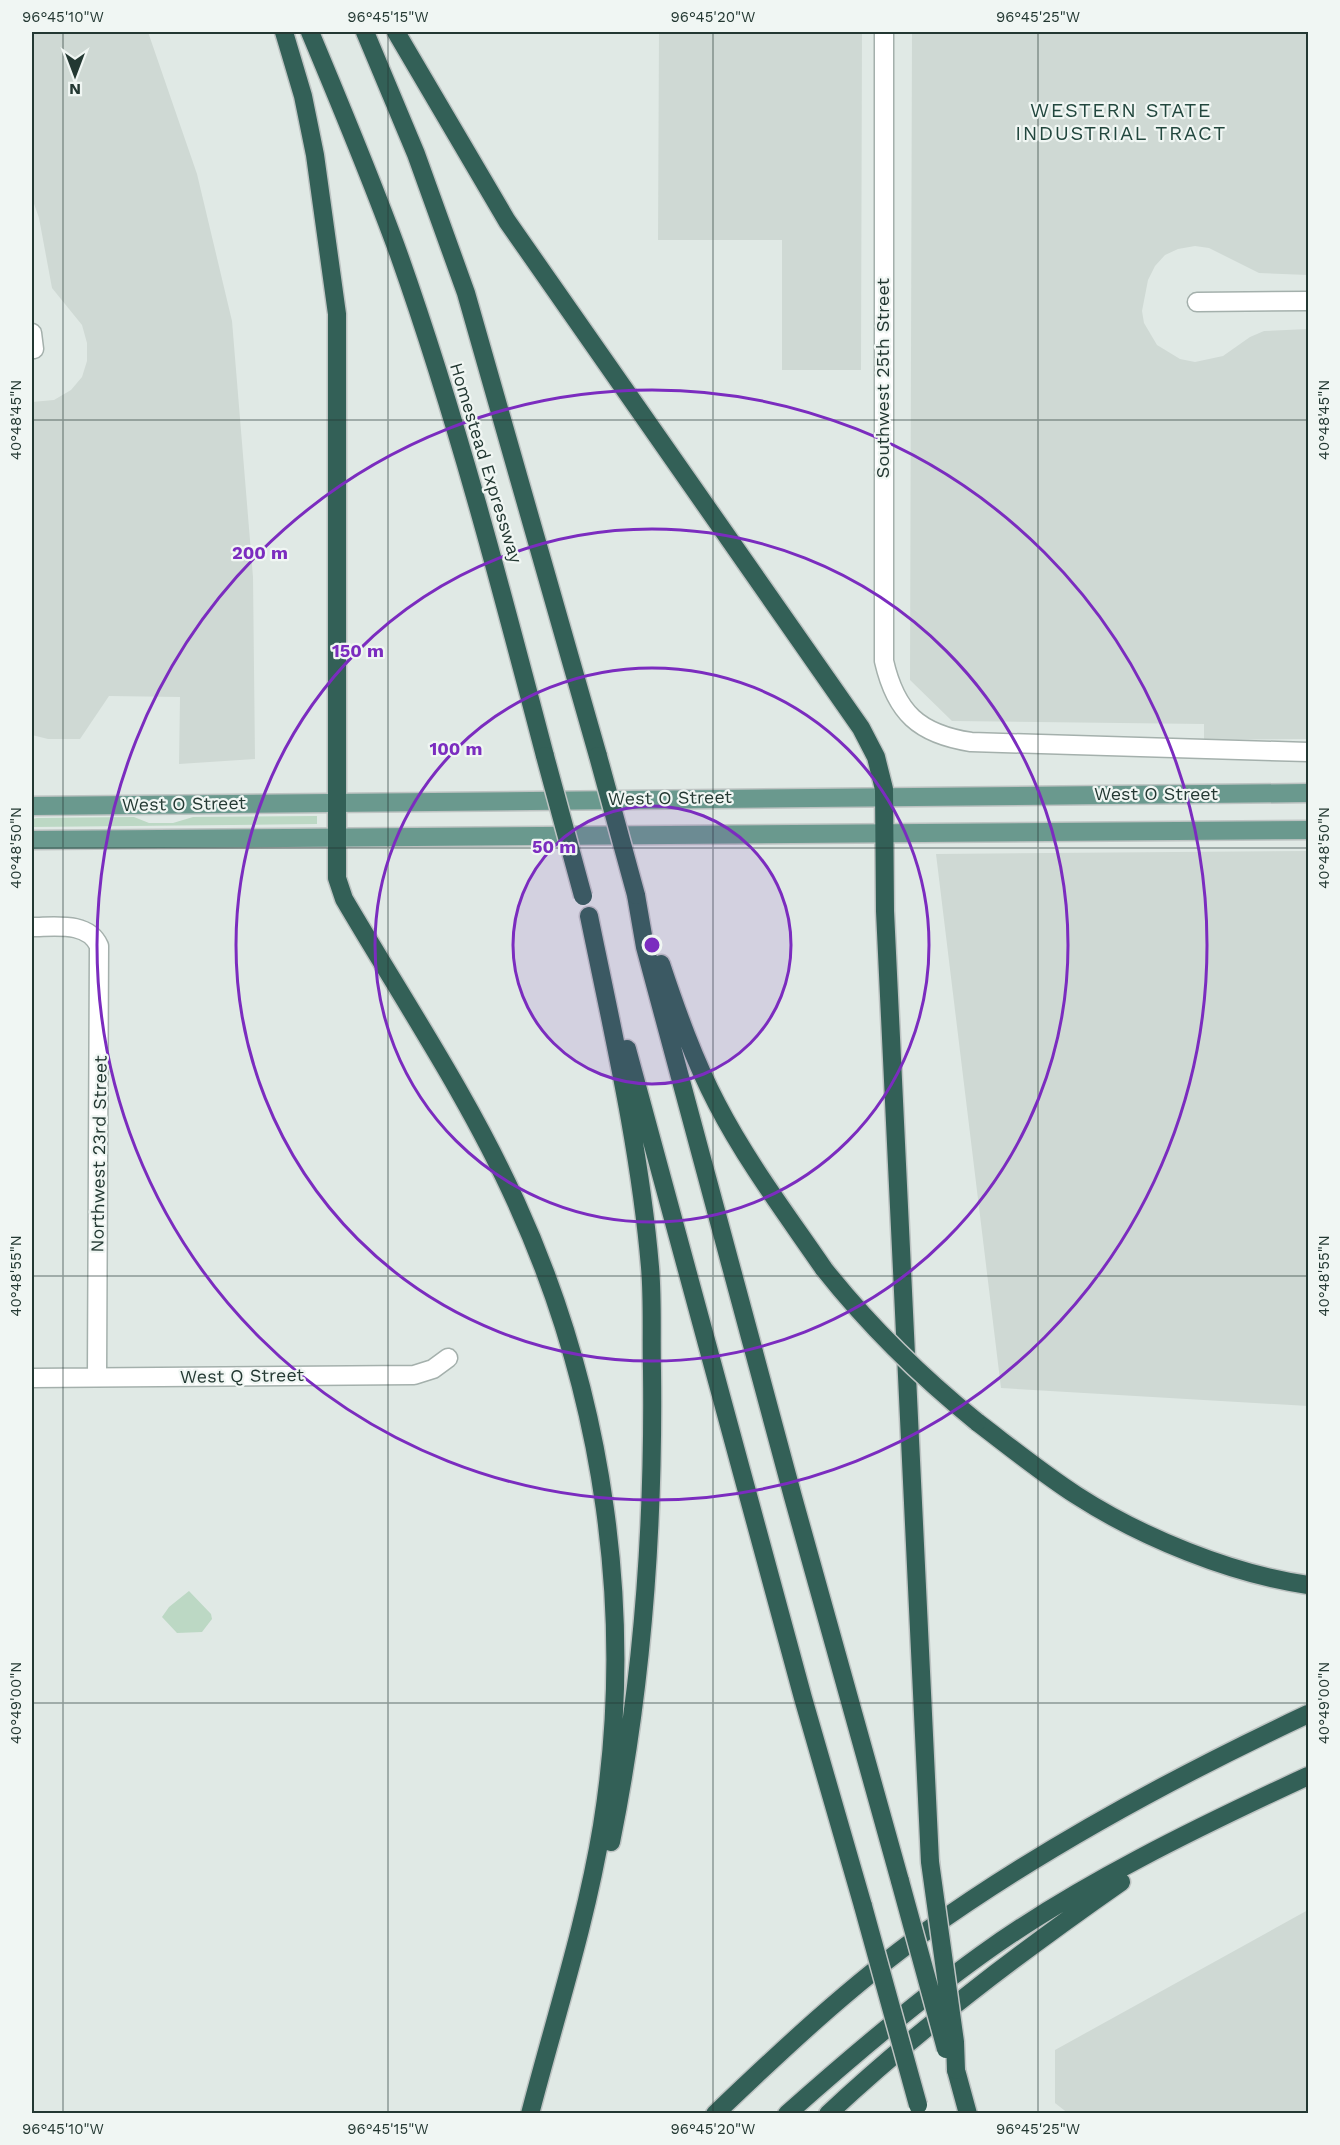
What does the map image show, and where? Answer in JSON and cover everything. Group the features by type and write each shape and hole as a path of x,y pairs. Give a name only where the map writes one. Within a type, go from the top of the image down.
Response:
{"highway":[{"path":"284,32 315,155 337,314 338,878 344,898 482,1134 516,1201 542,1264 565,1329 585,1402 600,1476 609,1544 614,1612 615,1688 602,1825 589,1892 530,2114"},
{"name":"Homestead Expressway","path":"310,32 356,140 399,255 434,362 490,548 589,916"},
{"name":"Homestead Expressway","path":"365,32 416,154 466,293 636,895"},
{"path":"396,32 507,221 861,728 880,769 884,796 885,911 930,1862 955,2042 956,2070"},
{"path":"636,895 685,1032 716,1103 773,1196 824,1269 922,1378 1075,1495 1133,1527 1198,1554 1256,1574 1308,1585"},
{"path":"636,895 645,948 790,1486 944,2044 956,2070 968,2114"},
{"path":"530,2114 556,2047 585,1950 623,1782 647,1598 652,1499 650,1266 630,1117 589,916"},
{"path":"589,916 658,1156 800,1689 919,2109"},
{"path":"715,2114 839,2001 927,1931 1115,1814 1212,1760 1308,1714"},
{"path":"787,2114 889,2026 982,1954 1077,1894 1199,1827 1308,1776"},
{"path":"828,2114 881,2064 972,1989 1199,1827"}],"main road":[{"name":"West O Street","path":"32,806 338,801 1308,793"},
{"name":"West O Street","path":"32,840 1308,830"}],"street":[{"name":"Southwest 25th Street","path":"884,32 884,661 897,701 927,730 949,738 971,742 1308,752"},
{"path":"1197,302 1308,301"},
{"name":"Northwest 23rd Street","path":"32,927 70,927 90,934 99,946 101,967 97,1377"},
{"name":"West Q Street","path":"32,1378 414,1375 434,1369 448,1358"}],"shaded area":[{"path":"32,32 148,32 197,174 232,321 253,577 255,759 179,764 180,697 109,696 80,739 48,739 32,735 32,402 54,400 71,390 82,377 87,361 87,343 82,325 52,288 39,218 32,198"},
{"path":"659,32 862,32 861,370 782,370 782,240 658,240"},
{"path":"912,32 1308,32 1308,275 1259,273 1209,248 1195,246 1178,249 1165,255 1155,266 1148,280 1142,311 1144,323 1157,345 1180,359 1195,362 1223,356 1250,337 1264,331 1308,329 1308,739 1204,740 1204,724 952,721 910,680"},
{"path":"1308,851 1308,1406 1001,1388 936,854"},
{"path":"1308,1910 1308,2113 1069,2114 1055,2103 1055,2050"}],"green space":[{"path":"317,816 317,824 32,827 32,819 37,818 134,817 149,823 173,823 193,817"},
{"path":"189,1591 211,1614 212,1619 202,1632 177,1633 162,1617 169,1607"}],"district":[{"name":"WESTERN STATE INDUSTRIAL TRACT","path":"1121,122"}]}
